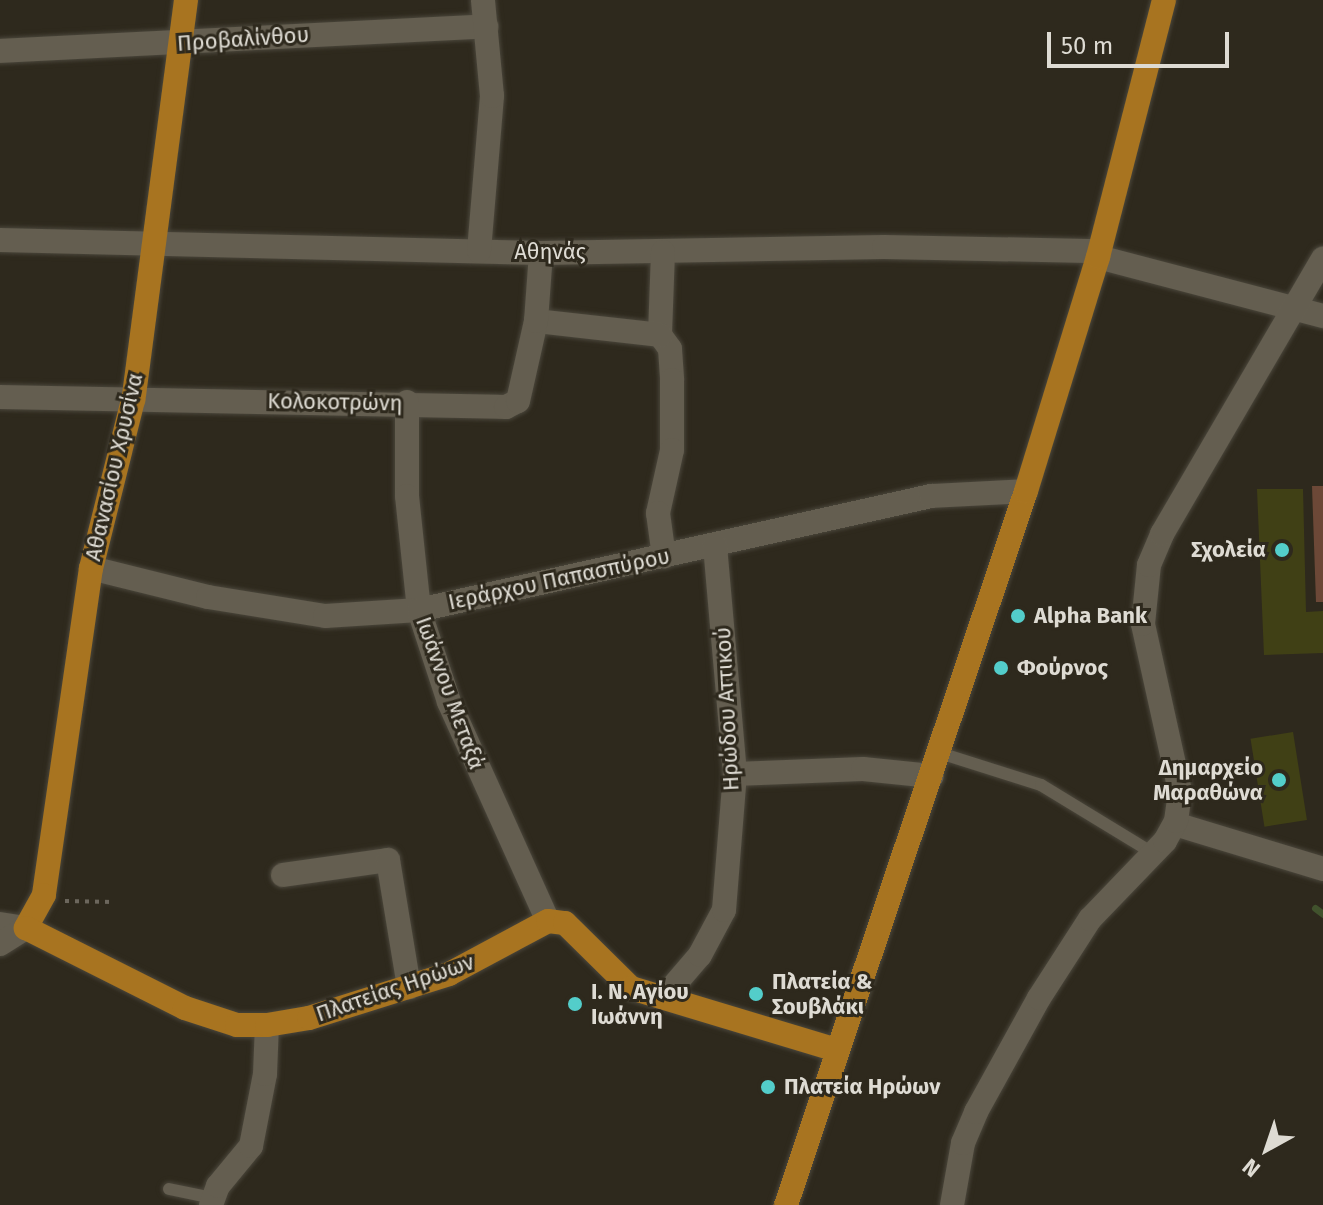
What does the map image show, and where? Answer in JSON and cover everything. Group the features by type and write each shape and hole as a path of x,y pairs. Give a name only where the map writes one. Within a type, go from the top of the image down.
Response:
{"main road":[{"name":"Αθανασίου Χρυσίνα","path":"26,928 44,895 91,568 133,400 186,0"},
{"path":"786,1205 1026,491 1099,254 1164,0"},
{"path":"548,921 565,923 582,935 631,988 837,1050"},
{"name":"Πλατείας Ηρώων","path":"26,928 185,1008 237,1025 267,1025 449,974 548,921"}],"street":[{"path":"479,251 492,96 483,0"},
{"name":"Προβαλίνθου","path":"0,51 486,26"},
{"name":"Αθηνάς","path":"0,240 541,253 884,247 1099,254 1323,316"},
{"path":"663,252 660,335 670,349 672,380 672,450 658,513 664,557"},
{"name":"Κολοκοτρώνη","path":"0,397 407,402 506,407 518,401 536,321 541,253"},
{"path":"952,1205 963,1143 976,1112 1039,998 1090,919 1153,853 1175,824 1180,791 1143,624 1147,574 1162,534 1323,259"},
{"path":"536,321 660,335"},
{"name":"Ιωάννου Μεταξά","path":"407,402 407,496 419,610 449,702 548,921"},
{"name":"Ιεράρχου Παπασπύρου","path":"91,568 208,597 325,616 419,610 931,496 1026,491"},
{"name":"Ηρώδου Αττικού","path":"664,997 700,955 724,910 735,774 715,545"},
{"path":"735,774 936,765"},
{"path":"1175,824 1323,869"},
{"path":"283,875 388,860 409,987"},
{"path":"0,924 26,928"},
{"path":"0,944 26,928"},
{"path":"212,1202 251,1146 265,1074 267,1025"}],"lane":[{"path":"936,765 1041,785 1153,853"},
{"path":"169,1189 212,1202"}],"path":[{"path":"61,909 62,901 114,902"}],"shaded area":[{"path":"1312,486 1323,486 1323,602 1316,602"}],"building":[{"name":"Σχολεία","path":"1257,489 1303,489 1306,612 1323,611 1323,653 1264,655"},
{"name":"Δημαρχείο Μαραθώνα","path":"1293,732 1307,820 1264,827 1251,739"}],"waterway":[{"path":"1315,908 1323,914"}],"place":[{"name":"Σχολεία","path":"1282,550"},
{"name":"Alpha Bank","path":"1018,616"},
{"name":"Φούρνος","path":"1001,668"},
{"name":"Δημαρχείο Μαραθώνα","path":"1279,780"},
{"name":"Πλατεία & Σουβλάκι","path":"756,994"},
{"name":"Ι. Ν. Αγίου Ιωάννη","path":"575,1004"},
{"name":"Πλατεία Ηρώων","path":"768,1087"}]}
